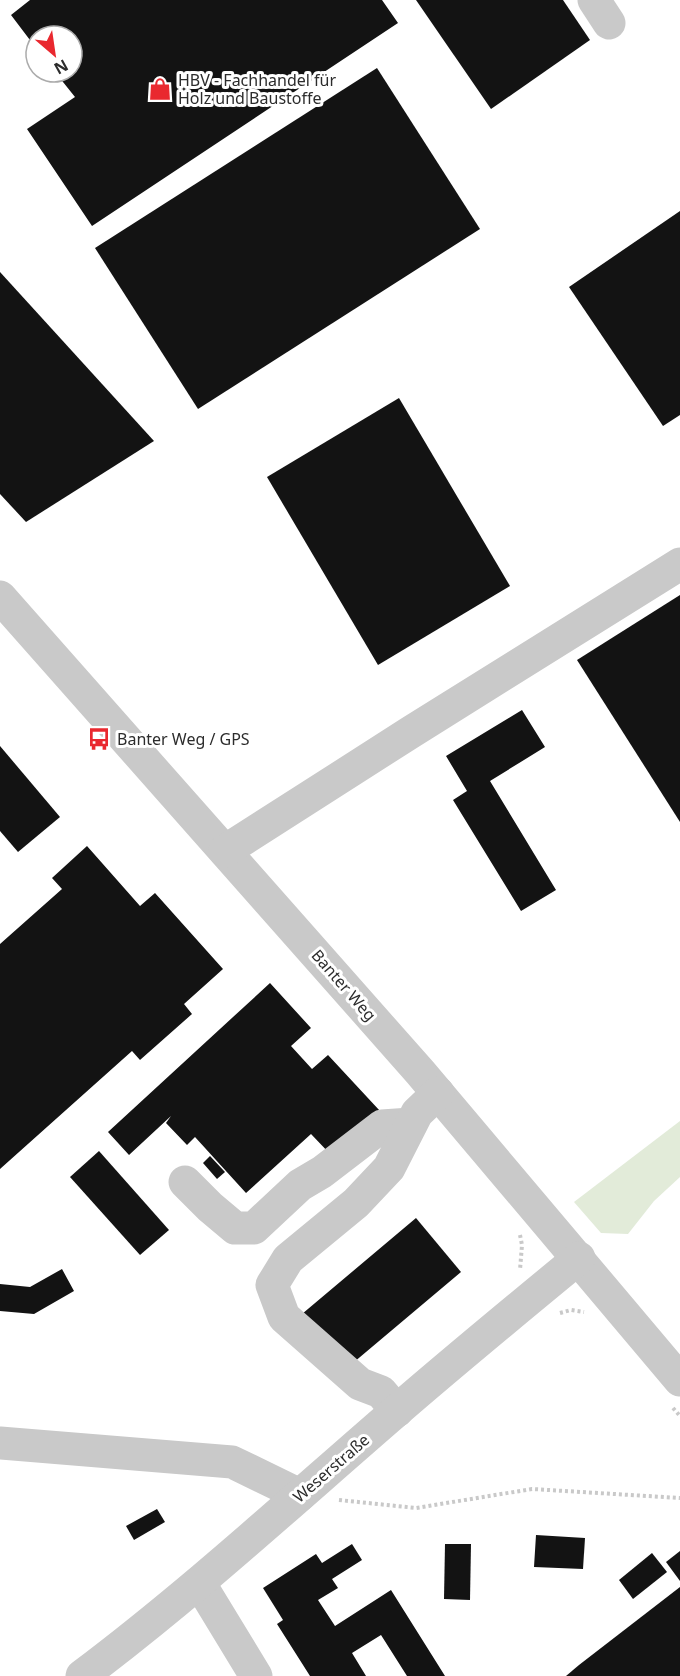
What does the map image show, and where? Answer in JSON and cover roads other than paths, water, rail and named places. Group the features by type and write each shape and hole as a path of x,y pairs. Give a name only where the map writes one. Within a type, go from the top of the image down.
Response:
{"street":[{"path":"225,851 400,738 680,564"},
{"name":"Banter Weg","path":"0,597 438,1093 579,1258 678,1387"},
{"path":"396,1410 381,1392 360,1384 284,1317 272,1285 288,1259 356,1203 388,1168 417,1113 438,1093"},
{"path":"185,1182 235,1228 254,1228 300,1185 322,1172 382,1126 411,1124"},
{"name":"Weserstraße","path":"82,1676 200,1584 396,1410 579,1258"},
{"path":"0,1443 232,1462 300,1495"},
{"path":"200,1584 246,1672"}],"place":[{"name":"HBV - Fachhandel für Holz und Baustoffe","path":"160,89"},
{"name":"Banter Weg / GPS","path":"99,739"}]}
